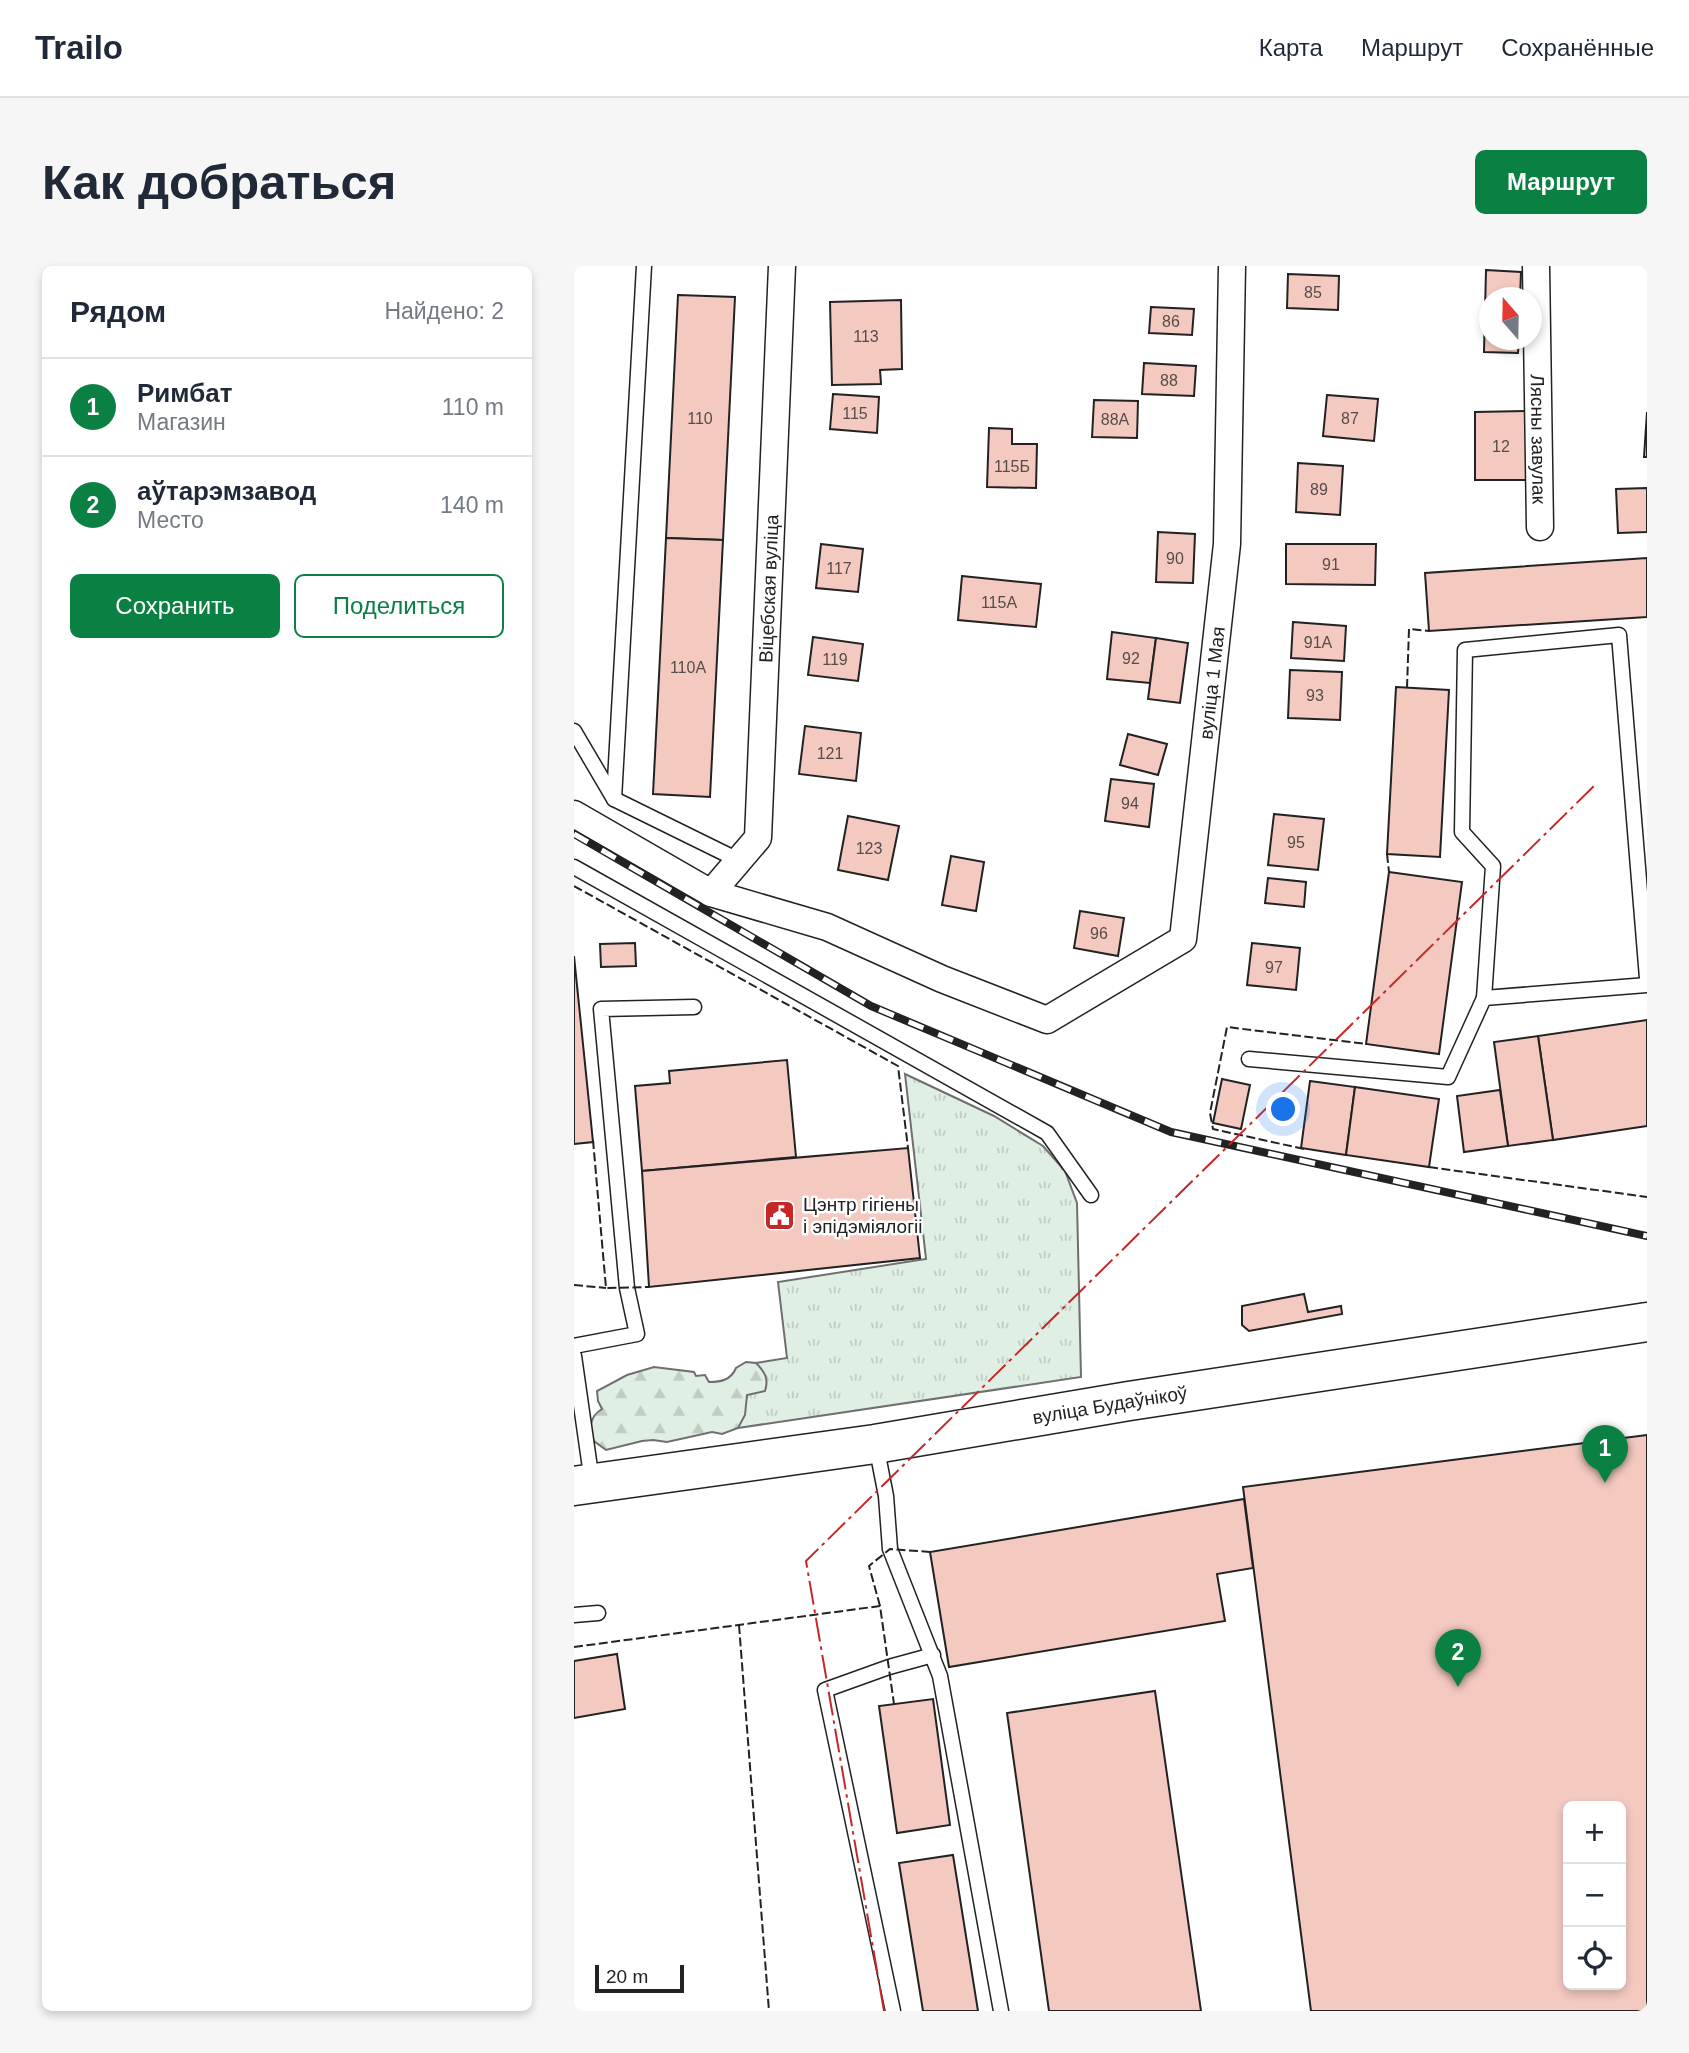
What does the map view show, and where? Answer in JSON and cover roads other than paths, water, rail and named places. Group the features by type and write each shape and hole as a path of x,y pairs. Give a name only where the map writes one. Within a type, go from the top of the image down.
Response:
{"main road":[{"name":"вуліца Будаўнікоў","path":"583,1484 875,1444 1157,1397 1647,1322"}],"street":[{"name":"Віцебская вуліца","path":"710,893 758,838 782,266"},
{"name":"вуліца 1 Мая","path":"710,893 827,927 942,979 1047,1020 1183,939 1227,544 1232,266"},
{"name":"Лясны завулак","path":"1536,266 1540,527"},
{"path":"574,814 710,893"}],"lane":[{"path":"614,799 644,266"},
{"path":"1248,1059 1448,1077 1484,998 1493,866 1462,832 1465,650 1619,635 1647,978"},
{"path":"574,731 614,799 738,860"},
{"path":"574,867 1047,1133 1091,1195"},
{"path":"1484,998 1647,985"},
{"path":"574,1346 637,1334 627,1288 601,1009 694,1007"},
{"path":"574,1356 583,1484"},
{"path":"875,1444 886,1496 890,1549 940,1676 1001,2011"},
{"path":"574,1615 598,1613"},
{"path":"893,2011 825,1690 889,1667 933,1655"}],"railway":[{"path":"574,834 871,1006 1171,1132 1647,1236"}],"place":[{"name":"Цэнтр гігіены і эпідэміялогіі","path":"780,1215"},
{"name":"Римбат","path":"1605,1483"},
{"name":"аўтарэмзавод","path":"1458,1687"}]}
